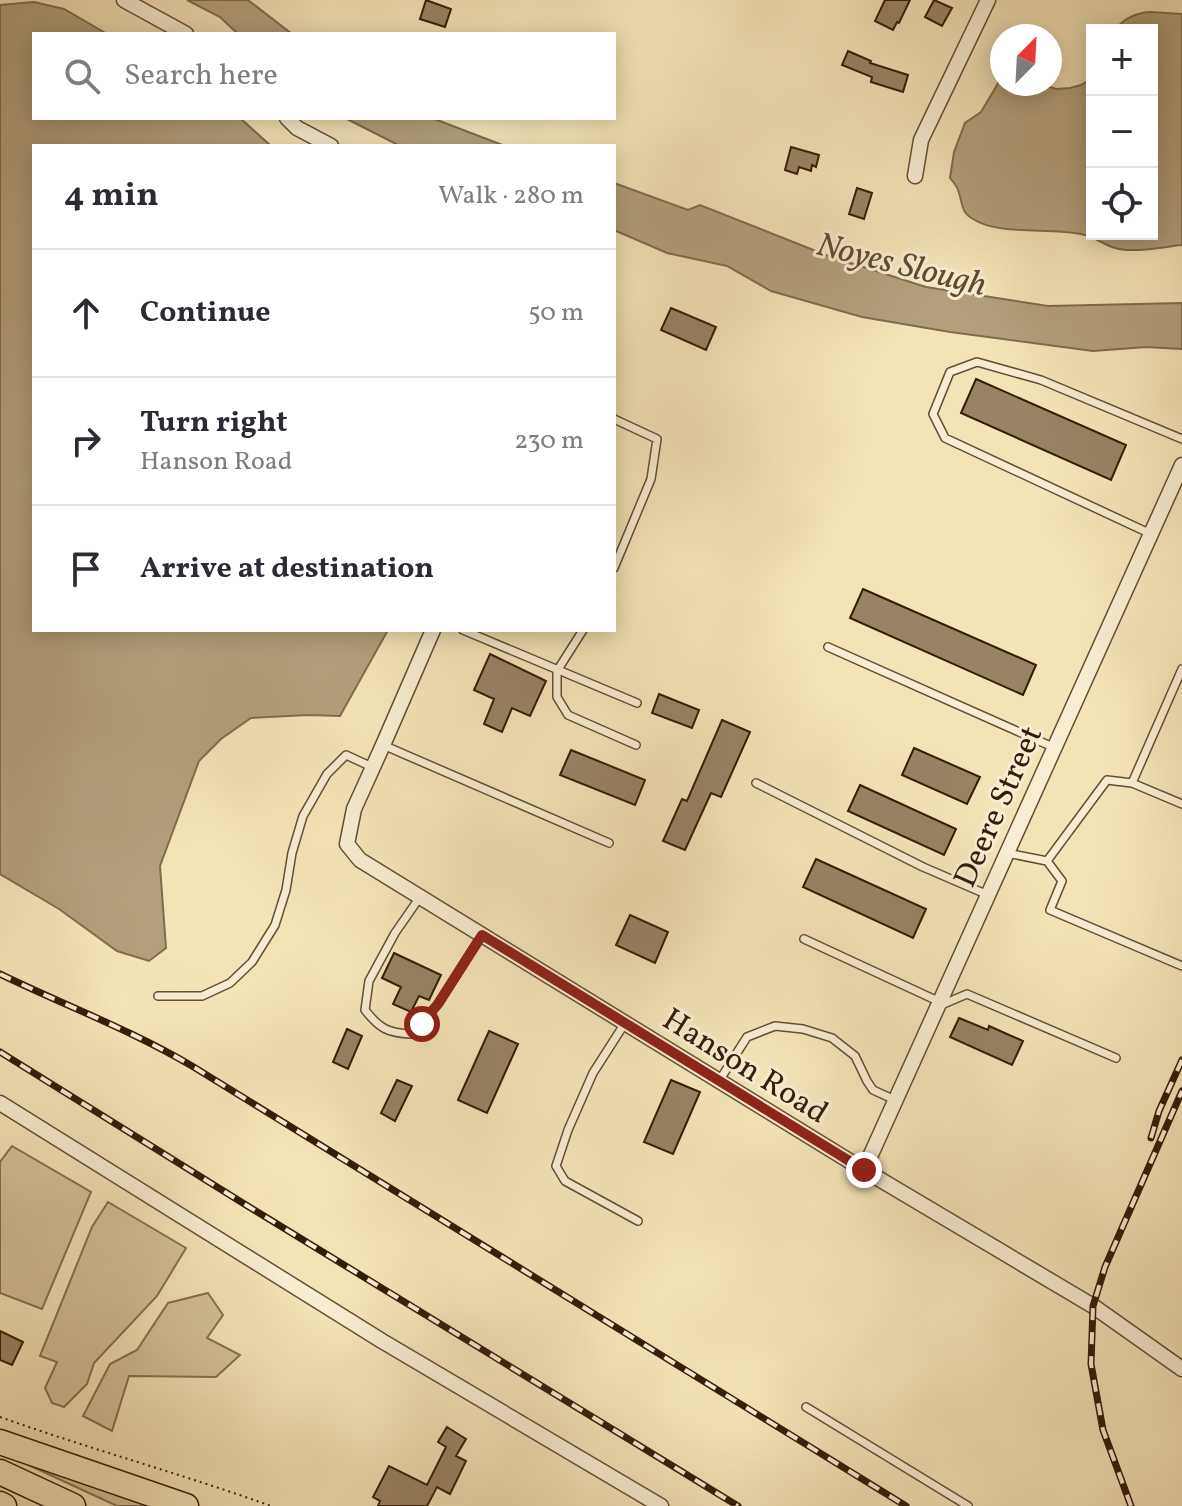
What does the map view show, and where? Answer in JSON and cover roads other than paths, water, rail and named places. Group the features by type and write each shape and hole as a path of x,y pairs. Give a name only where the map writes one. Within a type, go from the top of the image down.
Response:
{"highway":[{"path":"0,1442 186,1506"},
{"path":"0,1472 73,1506"}],"street":[{"path":"124,0 182,32"},
{"path":"915,176 921,140 988,0"},
{"path":"289,120 297,128 327,144"},
{"name":"Deere Street","path":"864,1170 1182,465"},
{"path":"373,768 432,632"},
{"name":"Hanson Road","path":"373,768 354,809 347,844 360,860 864,1170 1093,1306 1182,1369"},
{"path":"0,1103 382,1341 661,1506"}],"lane":[{"path":"1151,534 945,438 933,414 950,372 977,362 1041,380 1182,439"},
{"path":"616,420 657,439 651,479 616,563"},
{"path":"468,632 637,703"},
{"path":"582,632 557,671 557,697 568,715 636,745"},
{"path":"828,647 1055,748"},
{"path":"1132,783 1182,669"},
{"path":"383,745 609,843"},
{"path":"158,996 202,996 230,983 252,962 275,925 303,816 327,774 346,755 373,768"},
{"path":"1047,861 1107,780 1132,783 1182,804"},
{"path":"756,783 923,867 988,895"},
{"path":"1007,853 1047,861 1062,881 1050,910 1182,966"},
{"path":"420,897 395,933 369,981 365,1010 378,1026 395,1034 411,1034 438,1004 482,935"},
{"path":"804,939 938,1005 967,994 1116,1058"},
{"path":"625,1023 593,1073 556,1166 565,1181 638,1221"},
{"path":"719,1081 747,1037 775,1026 803,1029 832,1038 855,1056 873,1090 895,1100"},
{"path":"806,1407 968,1506"}],"railway":[{"path":"0,974 121,1029 192,1066 906,1506"},
{"path":"0,1052 738,1506"},
{"path":"1151,1138 1159,1111 1182,1060"},
{"path":"1131,1506 1103,1430 1091,1364 1093,1306 1105,1267 1182,1091"}],"water label":[{"name":"Noyes Slough","path":"902,263"}]}
